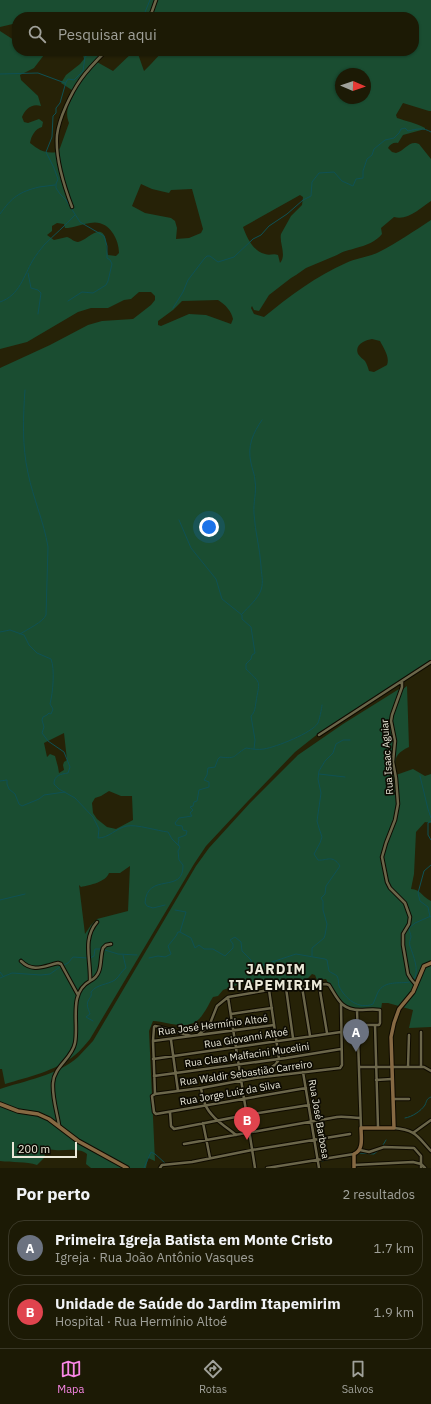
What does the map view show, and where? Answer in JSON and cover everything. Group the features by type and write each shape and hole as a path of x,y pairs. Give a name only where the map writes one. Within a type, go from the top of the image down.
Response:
{"street":[{"path":"152,12 156,0"},
{"path":"72,207 62,177 57,137 58,129 66,108 81,78 101,56"},
{"path":"319,735 431,662"},
{"name":"Rua Isaac Aguiar","path":"402,682 402,687 391,721 396,741 393,762 398,804 395,820 382,857 386,882 405,903 410,918 404,934 403,945 408,974 416,985"},
{"path":"90,981 89,939 90,931 97,922"},
{"path":"59,1125 53,1082 60,1065 73,1050 76,1037 76,1001 84,986 93,980 99,972 103,948 111,944"},
{"path":"21,961 26,966 31,968 38,968 58,963 61,964 78,995"},
{"path":"394,1128 392,1031 399,1009 411,996 424,966 431,963"},
{"path":"198,1035 209,1026 217,1006 228,997 269,990 326,984 329,985 341,1004 347,1008 357,1010 378,1009 380,1011 379,1025 358,1025"},
{"path":"319,985 327,1034"},
{"path":"302,987 310,1036"},
{"path":"286,988 293,1038"},
{"path":"255,1078 276,1064 279,1059 269,990"},
{"path":"228,997 255,1168"},
{"path":"341,1004 341,1049"},
{"path":"231,1014 272,1008"},
{"path":"357,1010 360,1067 360,1150"},
{"name":"Rua José Hermínio Altoé","path":"153,1041 171,1040 274,1025"},
{"path":"374,1025 378,1127"},
{"path":"155,1094 153,1030 155,1026 191,1036"},
{"name":"Rua Giovanni Altoé","path":"154,1059 341,1032"},
{"path":"421,1032 421,1067"},
{"path":"408,1035 408,1067"},
{"path":"171,1040 178,1091"},
{"name":"Rua Clara Malfacini Mucelini","path":"154,1076 341,1049"},
{"name":"Rua Waldir Sebastião Carreiro","path":"155,1094 201,1088 255,1078 340,1068 342,1065 341,1049"},
{"path":"360,1067 421,1067 431,1071"},
{"name":"Rua José Barbosa","path":"303,1072 319,1168"},
{"path":"376,1080 392,1079"},
{"path":"201,1088 205,1105 217,1120 236,1135"},
{"name":"Rua Jorge Luiz da Silva","path":"155,1094 152,1096 154,1112 158,1114 306,1088"},
{"path":"393,1099 409,1099"},
{"path":"0,1104 18,1111 38,1114 59,1125 78,1141 126,1168"},
{"path":"170,1112 171,1126 173,1128 309,1104"},
{"path":"184,1144 344,1116 360,1118"},
{"path":"413,1133 431,1120"},
{"path":"203,1123 210,1158"},
{"path":"361,1128 378,1127 408,1130 431,1150"},
{"path":"160,1168 162,1165 350,1134"},
{"path":"267,1168 354,1154 360,1150 369,1152 382,1147 416,1149 421,1156 421,1168"},
{"path":"354,1154 354,1167 408,1162 421,1164 426,1168"}],"green space":[{"path":"0,0 431,0 431,111 403,103 396,115 397,118 425,129 403,135 398,143 390,145 388,148 392,152 396,153 413,143 419,144 431,159 431,201 409,216 399,218 394,217 381,228 382,234 380,237 370,243 306,268 269,295 259,311 254,310 252,306 251,308 254,314 264,317 293,294 314,280 350,261 379,252 431,220 431,660 319,733 295,752 206,846 90,1039 84,1046 67,1061 51,1069 5,1084 2,1069 0,1069 0,368 50,345 88,325 102,321 133,319 151,305 155,300 155,296 151,292 139,292 131,299 124,300 108,308 91,308 78,312 27,342 0,349 0,31 12,39 12,56 43,56 34,68 20,75 21,80 38,96 41,106 35,105 29,107 22,117 24,122 28,123 39,119 43,122 42,127 37,129 34,133 30,143 42,151 49,152 57,152 60,148 69,123 67,110 75,92 61,83 66,75 80,64 84,59 83,56 102,56 97,62 113,71 129,56 139,56 144,71 158,56 419,56 419,12 12,12 12,24 0,27","holes":["141,184 152,189 169,193 171,190 192,189 203,229 201,233 189,238 176,239 177,228 175,221 171,218 145,213 132,206","300,195 303,197 302,205 291,216 281,234 283,256 280,263 278,255 267,255 257,250 251,244 243,227","57,223 64,224 65,228 90,223 102,224 115,236 119,253 116,256 108,255 106,240 101,232 97,232 78,242 67,237 54,240 47,235 52,231 52,226","218,300 228,308 231,313 233,319 231,324 206,315 189,314 161,326 158,325 158,321 182,301","372,339 380,341 387,356 387,365 374,372 369,371 365,361 358,354 357,351 359,345","64,733 67,760 63,765 64,770 59,773 55,756 50,754 47,757 44,743","109,791 121,796 132,796 133,820 116,829 107,827 97,819 93,813 92,803 95,798","130,866 128,911 97,919 85,934 79,885 81,887 101,881 105,879 109,873 120,873"]},
{"path":"407,686 409,747 400,752 396,758 396,775 413,769 425,776 431,774 431,823 425,822 416,832 414,874 411,889 417,890 431,901 431,1027 409,1028 413,1010 388,1003 382,1003 381,1009 350,1009 332,991 326,979 317,980 315,975 312,974 305,981 271,986 261,982 240,984 223,990 218,996 213,997 203,1014 193,1023 180,1025 153,1021 149,1031 155,1161 148,1158 146,1168 91,1168 86,1164 87,1154 76,1150 45,1149 45,1157 37,1165 0,1161 0,1089 51,1073 78,1057 93,1041 196,866 209,848 250,803 298,755 343,724 399,689 403,689"}],"waterway":[{"path":"145,12 150,0"},
{"path":"56,184 58,179 46,152 52,137 53,116 56,113 56,108 60,103 66,82 68,79 74,80 83,71 85,57 86,56"},
{"path":"0,74 38,73 65,83"},
{"path":"173,308 183,292 188,280 207,256 210,256 218,262 234,257 253,239 261,235 269,226 287,214 303,200 311,196 312,182 319,173 334,172 342,181 353,186 356,179 363,178 363,171 367,159 372,155 374,149 385,140 394,138 401,129 405,128 408,131 423,129 431,132"},
{"path":"56,184 56,188 66,200 80,222 104,236 107,246 107,258 112,264 106,285 93,293 82,292 68,301"},
{"path":"0,214 8,203 21,193 39,187 55,185"},
{"path":"0,302 7,299 17,290 33,260 44,245 75,215"},
{"path":"28,273 31,288 38,290 41,293 38,314"},
{"path":"20,634 39,623 46,615 48,547 26,463 24,432 25,390"},
{"path":"242,614 258,597 262,584 254,514 255,476 250,457 250,445 262,420"},
{"path":"179,520 191,548 216,579 222,599 242,615 242,619 251,627 255,653 246,664 246,669 255,678 259,687 255,710 251,716 255,740 254,749"},
{"path":"0,632 10,630 24,635 29,645 37,653 51,659 53,681 50,704 53,709 51,714 49,713 43,717 42,720 44,727 42,733 48,741 64,752 70,767 68,773 60,775 55,779 54,784 59,789 75,798 93,817 99,829 98,838 102,838 123,827 136,826 168,832 179,846"},
{"path":"165,905 153,908 147,906 145,903 147,893 158,885 178,879 182,874 183,865 179,860 178,851 180,847 178,844 178,838 186,835 187,831 183,830 182,826 176,825 175,823 179,818 192,816 190,813 193,810 190,807 197,801 199,790 209,787 209,782 204,780 207,775 208,768 215,767 220,757 230,758 246,748 270,748 285,743 309,731 318,723 322,705"},
{"path":"312,956 312,948 324,938 327,924 323,910 323,901 321,898 325,894 326,886 340,866 332,859 318,860 314,854 322,837 317,821 321,793 318,779 319,771 325,761 333,753 336,744 343,740 350,740"},
{"path":"319,774 345,777"},
{"path":"420,776 431,818"},
{"path":"0,781 7,780 9,789 15,794 19,804 22,806 39,799 44,795 65,792"},
{"path":"431,821 428,823 428,835 431,840"},
{"path":"430,917 428,907 420,901 418,893 424,871 431,865"},
{"path":"0,900 25,894"},
{"path":"149,958 158,956 165,957 171,954 168,946 178,932 180,932 186,912 175,910"},
{"path":"414,979 416,976 416,967 410,945 411,937 409,928 415,923 431,916"},
{"path":"180,932 191,938 195,948 199,945 204,949 213,949 225,956 233,948 233,944 230,940 235,937 241,942 242,951 251,960 254,970 259,969 263,965 296,954 325,959 327,960 329,971 337,976 339,986 345,995 353,1002 363,1006 373,1004 378,992 384,986 392,983 410,982"},
{"path":"90,958 94,956 95,949 101,949"},
{"path":"105,950 118,954 137,955"},
{"path":"93,1021 86,1017 90,1014 87,1005 91,992 96,987 115,980 126,968 123,955"},
{"path":"64,965 73,957 87,958"},
{"path":"0,978 12,973 41,975 50,974 60,967"},
{"path":"0,972 3,976"},
{"path":"405,1118 419,1111 425,1105 427,1099 431,1097"},
{"path":"383,1145 386,1140"},
{"path":"359,1153 374,1154 380,1149"},
{"path":"144,1168 151,1152 165,1163"},
{"path":"322,1161 335,1158"}],"place":[{"name":"Primeira Igreja Batista em Monte Cristo","path":"356,1052"},
{"name":"Unidade de Saúde do Jardim Itapemirim","path":"247,1140"}],"district":[{"name":"JARDIM ITAPEMIRIM","path":"276,978"}]}
